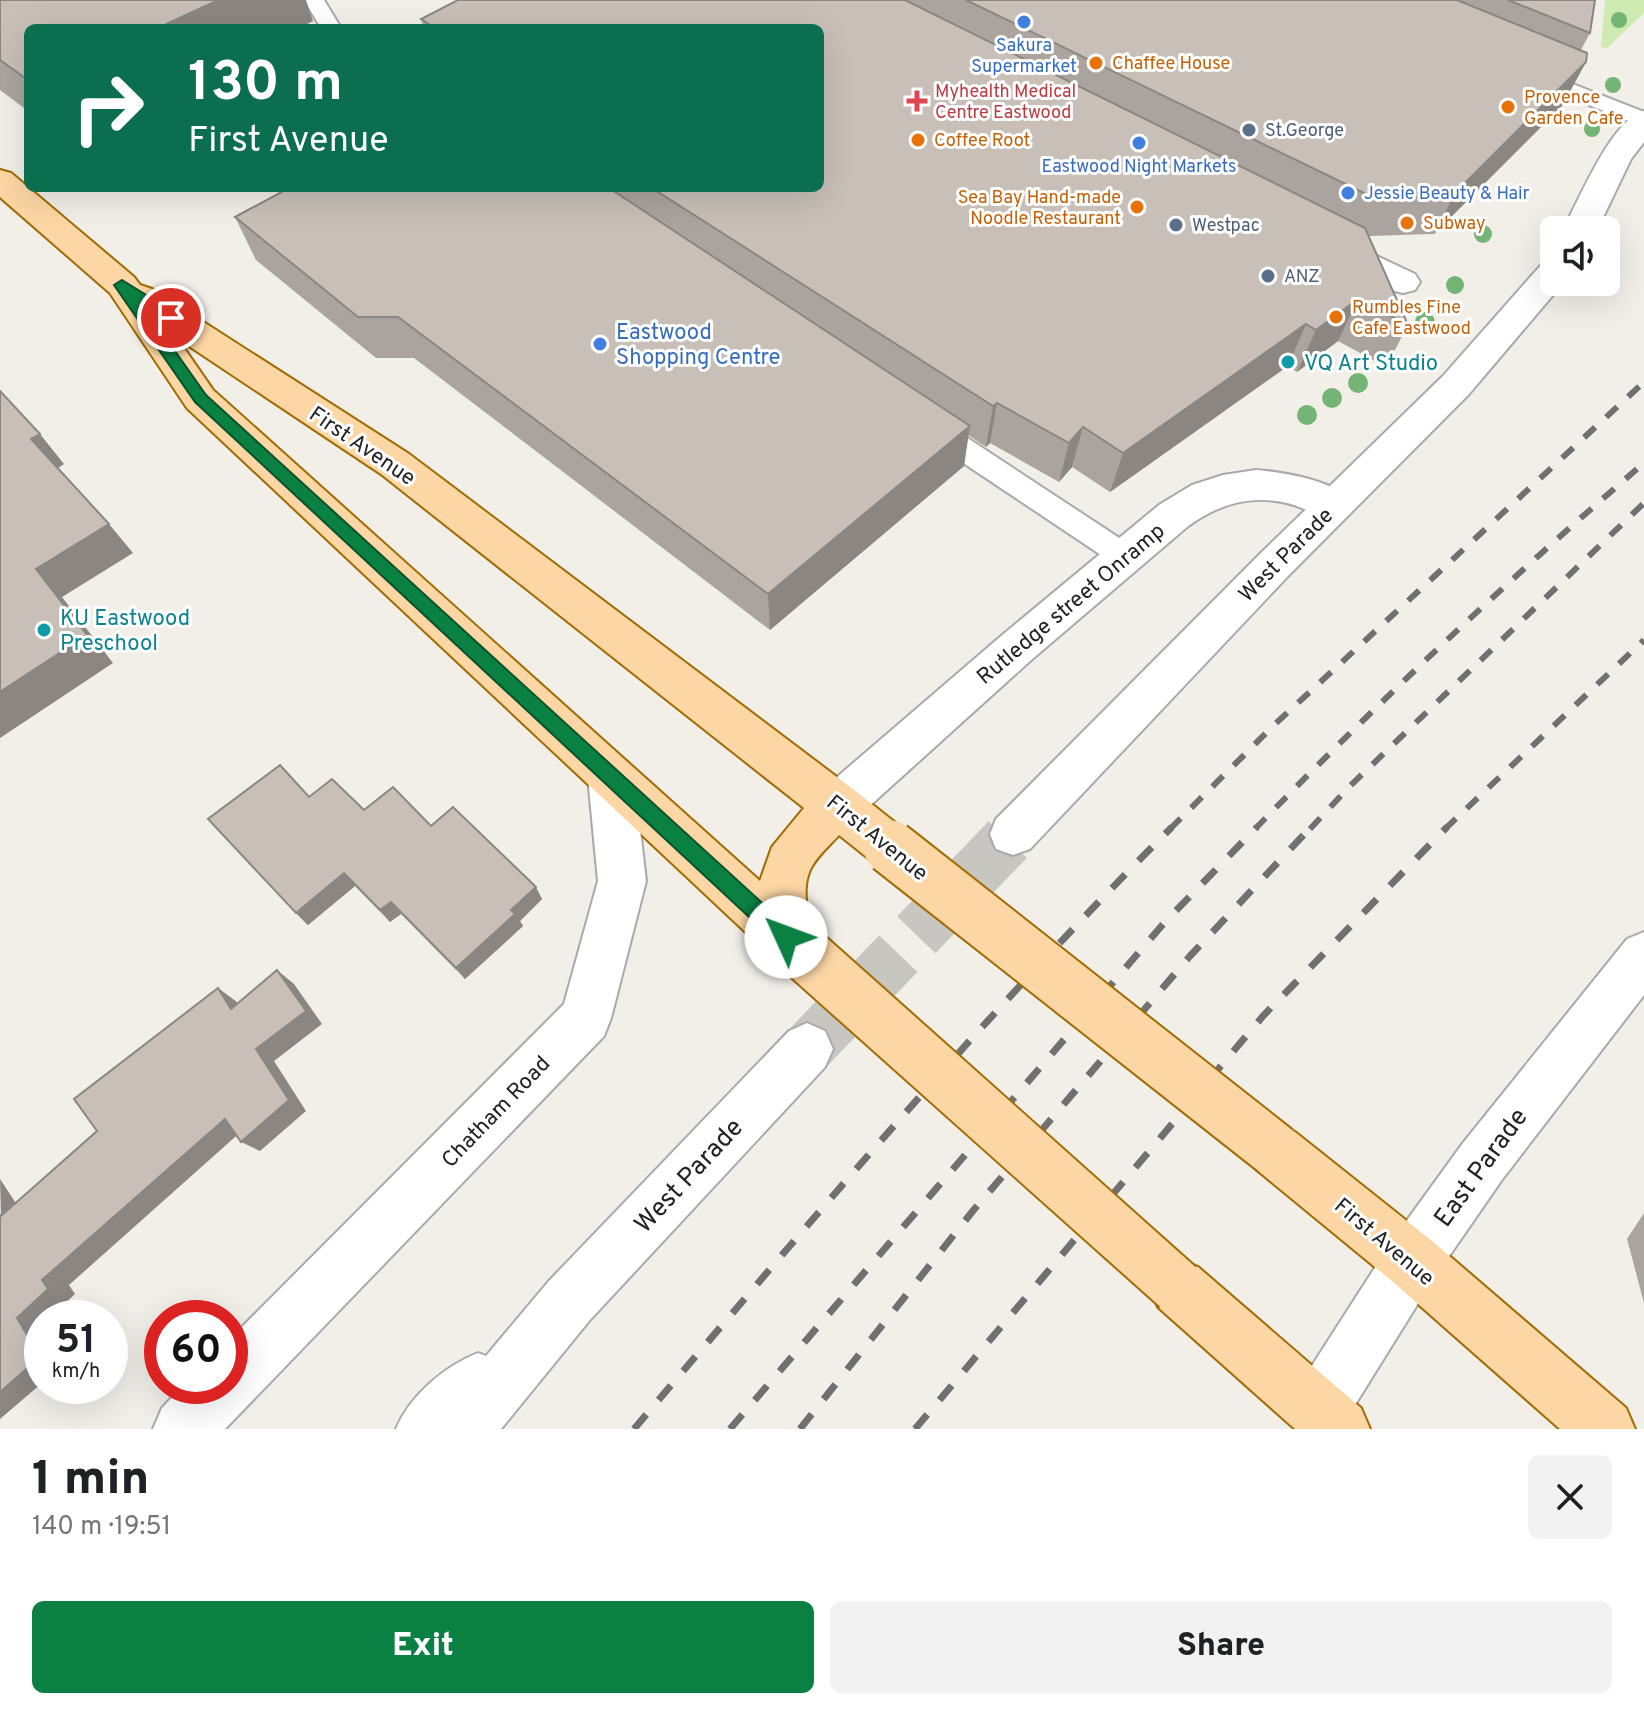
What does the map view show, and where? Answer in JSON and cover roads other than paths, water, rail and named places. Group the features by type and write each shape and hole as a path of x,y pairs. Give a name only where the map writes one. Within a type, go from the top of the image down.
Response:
{"main road":[{"path":"0,180 122,285 200,399 786,937 1178,1287 1321,1423"},
{"name":"First Avenue","path":"122,285 395,464 838,805 1412,1261 1605,1429"},
{"path":"786,937 781,884 793,851 838,805"}],"street":[{"path":"1587,216 1616,158 1644,120"},
{"path":"1307,233 1403,282"},
{"name":"West Parade","path":"1013,834 1334,505 1456,385 1540,288"},
{"name":"Rutledge street Onramp","path":"838,805 960,695 1173,517 1204,496 1264,484 1294,488 1334,505"},
{"name":"Chatham Road","path":"248,1363 586,1018 622,881 611,777"},
{"name":"East Parade","path":"1321,1423 1412,1261 1492,1150 1644,956"},
{"name":"West Parade","path":"463,1429 569,1301 807,1049"},
{"name":"West Parade","path":"426,1429 569,1301"},
{"path":"183,1429 207,1404"}],"lane":[{"path":"314,0 329,24"},
{"path":"1506,63 1644,120"},
{"path":"910,414 1126,557"}],"tunnel":[{"path":"807,1049 1013,834"}],"railway":[{"path":"1172,827 1273,726 1644,382"},
{"path":"1255,829 1445,642 1644,463"},
{"path":"1310,829 1350,786 1644,503"},
{"path":"1446,828 1644,640"},
{"path":"634,1429 964,1047 1172,827"},
{"path":"730,1429 1164,923 1257,827"},
{"path":"800,1429 972,1212 1190,956 1311,827"},
{"path":"915,1429 1263,1016 1446,828"}],"place":[{"name":"Sakura Supermarket","path":"1024,22"},
{"name":"Chaffee House","path":"1096,63"},
{"name":"Myhealth Medical Centre Eastwood","path":"917,101"},
{"name":"Provence Garden Cafe","path":"1508,107"},
{"name":"St.George","path":"1249,130"},
{"name":"Coffee Root","path":"918,140"},
{"name":"Eastwood Night Markets","path":"1139,143"},
{"name":"Jessie Beauty & Hair","path":"1348,193"},
{"name":"Sea Bay Hand-made Noodle Restaurant","path":"1137,207"},
{"name":"Subway","path":"1407,223"},
{"name":"Westpac","path":"1176,225"},
{"name":"ANZ","path":"1268,276"},
{"name":"Rumbles Fine Cafe Eastwood","path":"1336,317"},
{"name":"Eastwood Shopping Centre","path":"600,344"},
{"name":"VQ Art Studio","path":"1288,362"},
{"name":"KU Eastwood Preschool","path":"44,630"}]}
